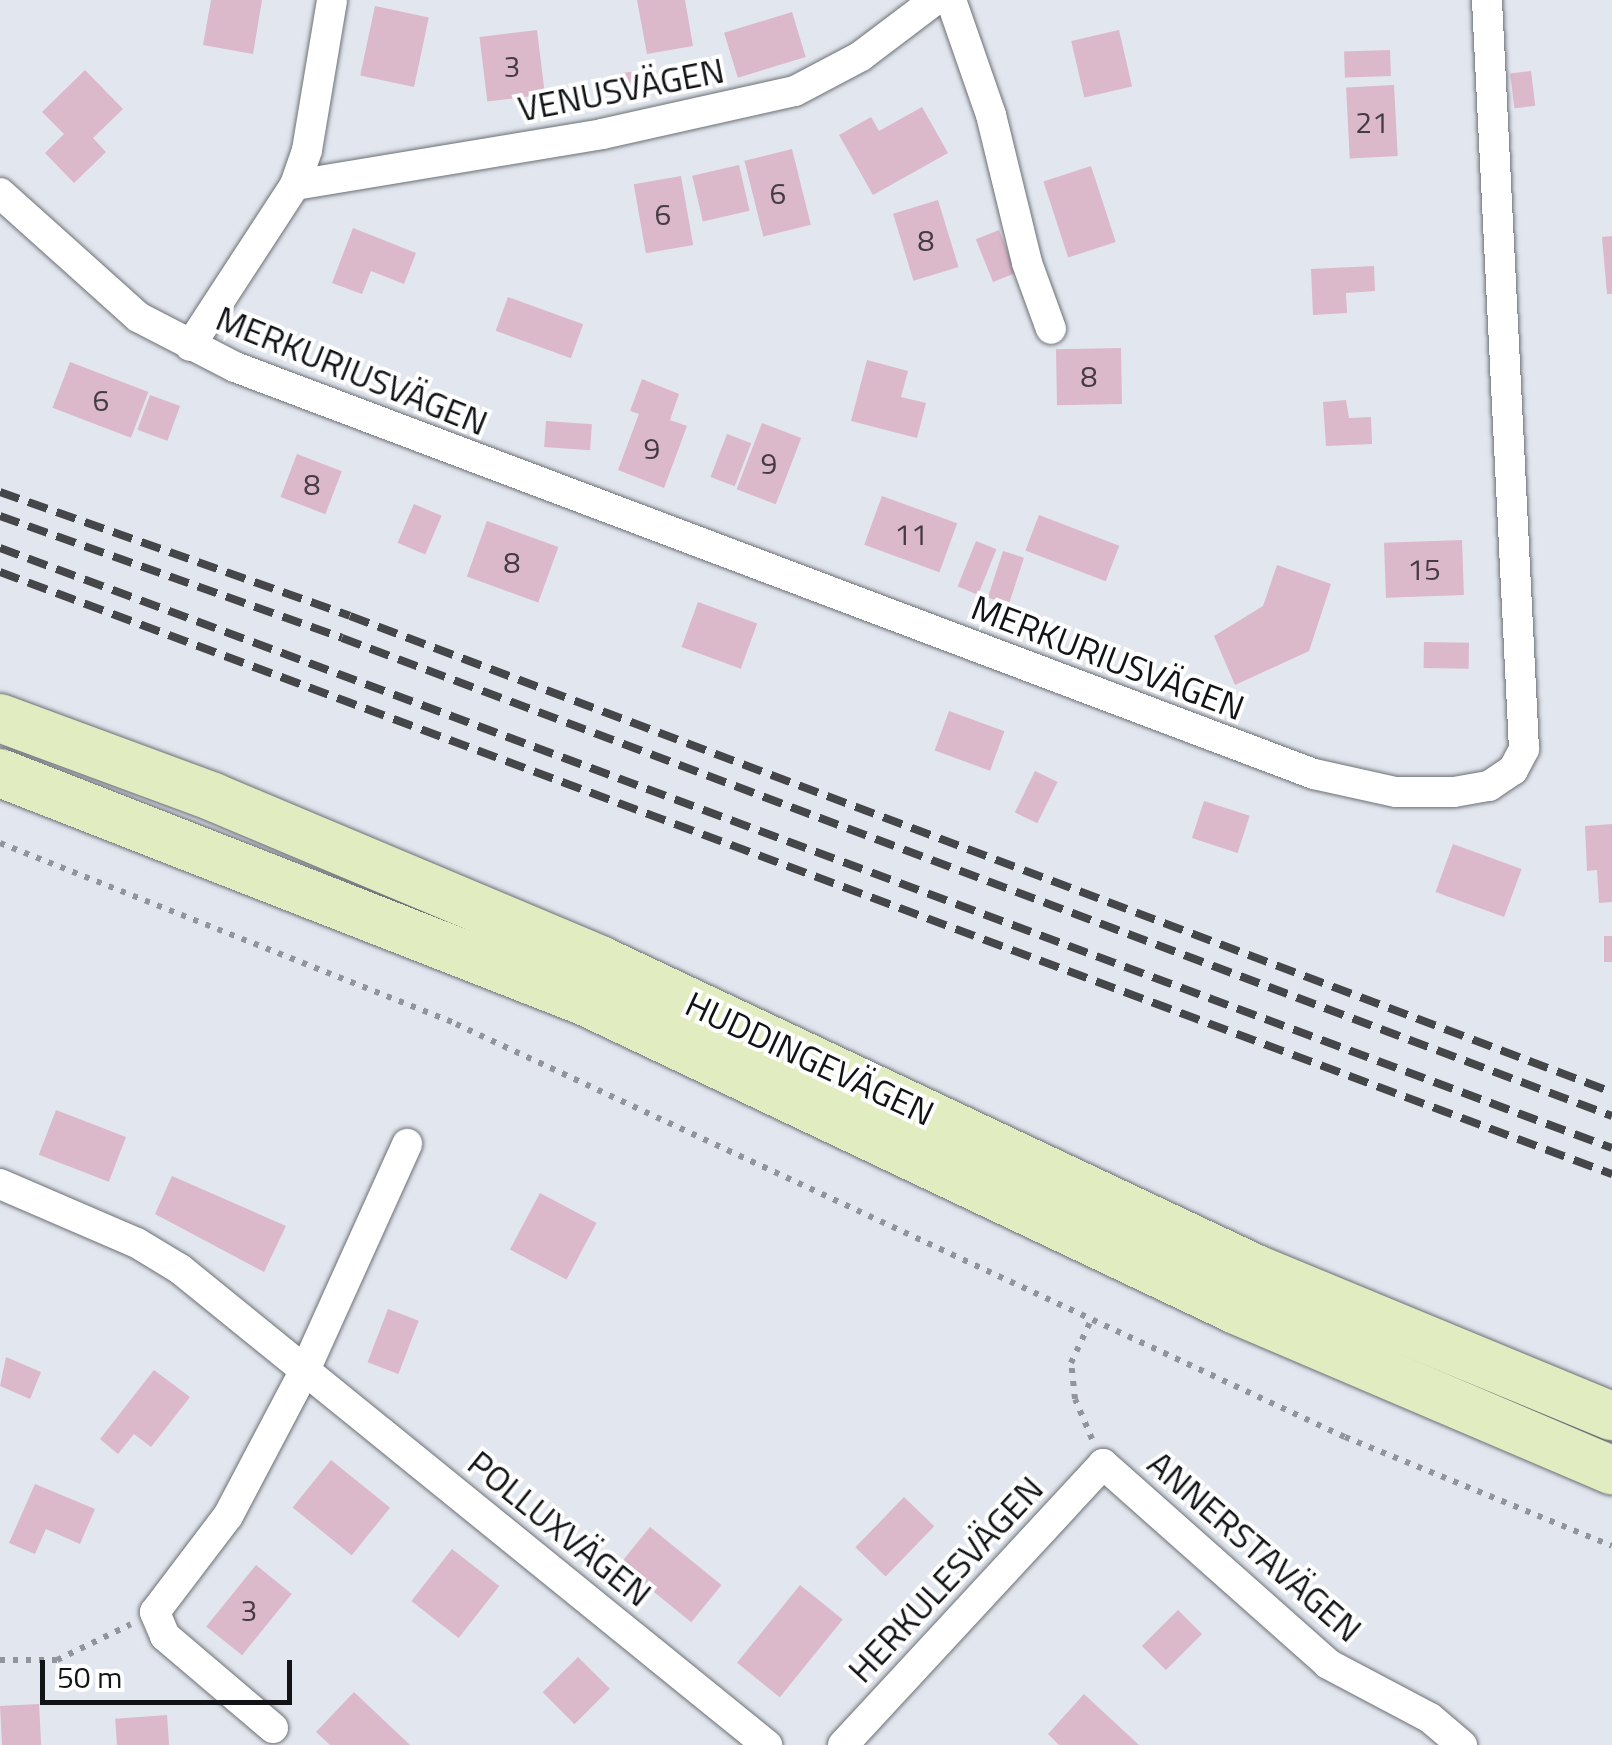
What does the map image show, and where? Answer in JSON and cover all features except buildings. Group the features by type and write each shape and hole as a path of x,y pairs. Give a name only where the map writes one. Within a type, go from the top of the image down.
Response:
{"main road":[{"name":"HUDDINGEVÄGEN","path":"0,718 213,797 600,960 1254,1268 1612,1416"},
{"name":"HUDDINGEVÄGEN","path":"0,773 586,1002 1236,1310 1612,1470"}],"street":[{"path":"190,346 294,185 307,150 332,0"},
{"name":"VENUSVÄGEN","path":"294,185 602,134 796,91 861,56 935,0"},
{"path":"951,0 1051,330"},
{"name":"MERKURIUSVÄGEN","path":"0,193 138,317 190,346 1314,774 1396,792 1489,786 1513,770 1524,749 1487,0"},
{"path":"273,1728 165,1636 155,1612 228,1516 306,1368 407,1144"},
{"name":"POLLUXVÄGEN","path":"0,1184 138,1243 306,1368 767,1745"},
{"name":"HERKULESVÄGEN","path":"843,1745 1103,1464"},
{"name":"ANNERSTAVÄGEN","path":"1103,1464 1312,1652 1430,1718 1462,1745"}],"path":[{"path":"0,843 456,1024 1346,1437 1612,1546"},
{"path":"1092,1318 1071,1363 1075,1398 1103,1464"},
{"path":"0,1660 58,1660 155,1612"}],"railway":[{"path":"0,492 350,616 1612,1092"},
{"path":"0,516 342,638 1612,1116"},
{"path":"0,548 1612,1148"},
{"path":"0,572 1612,1174"}]}
